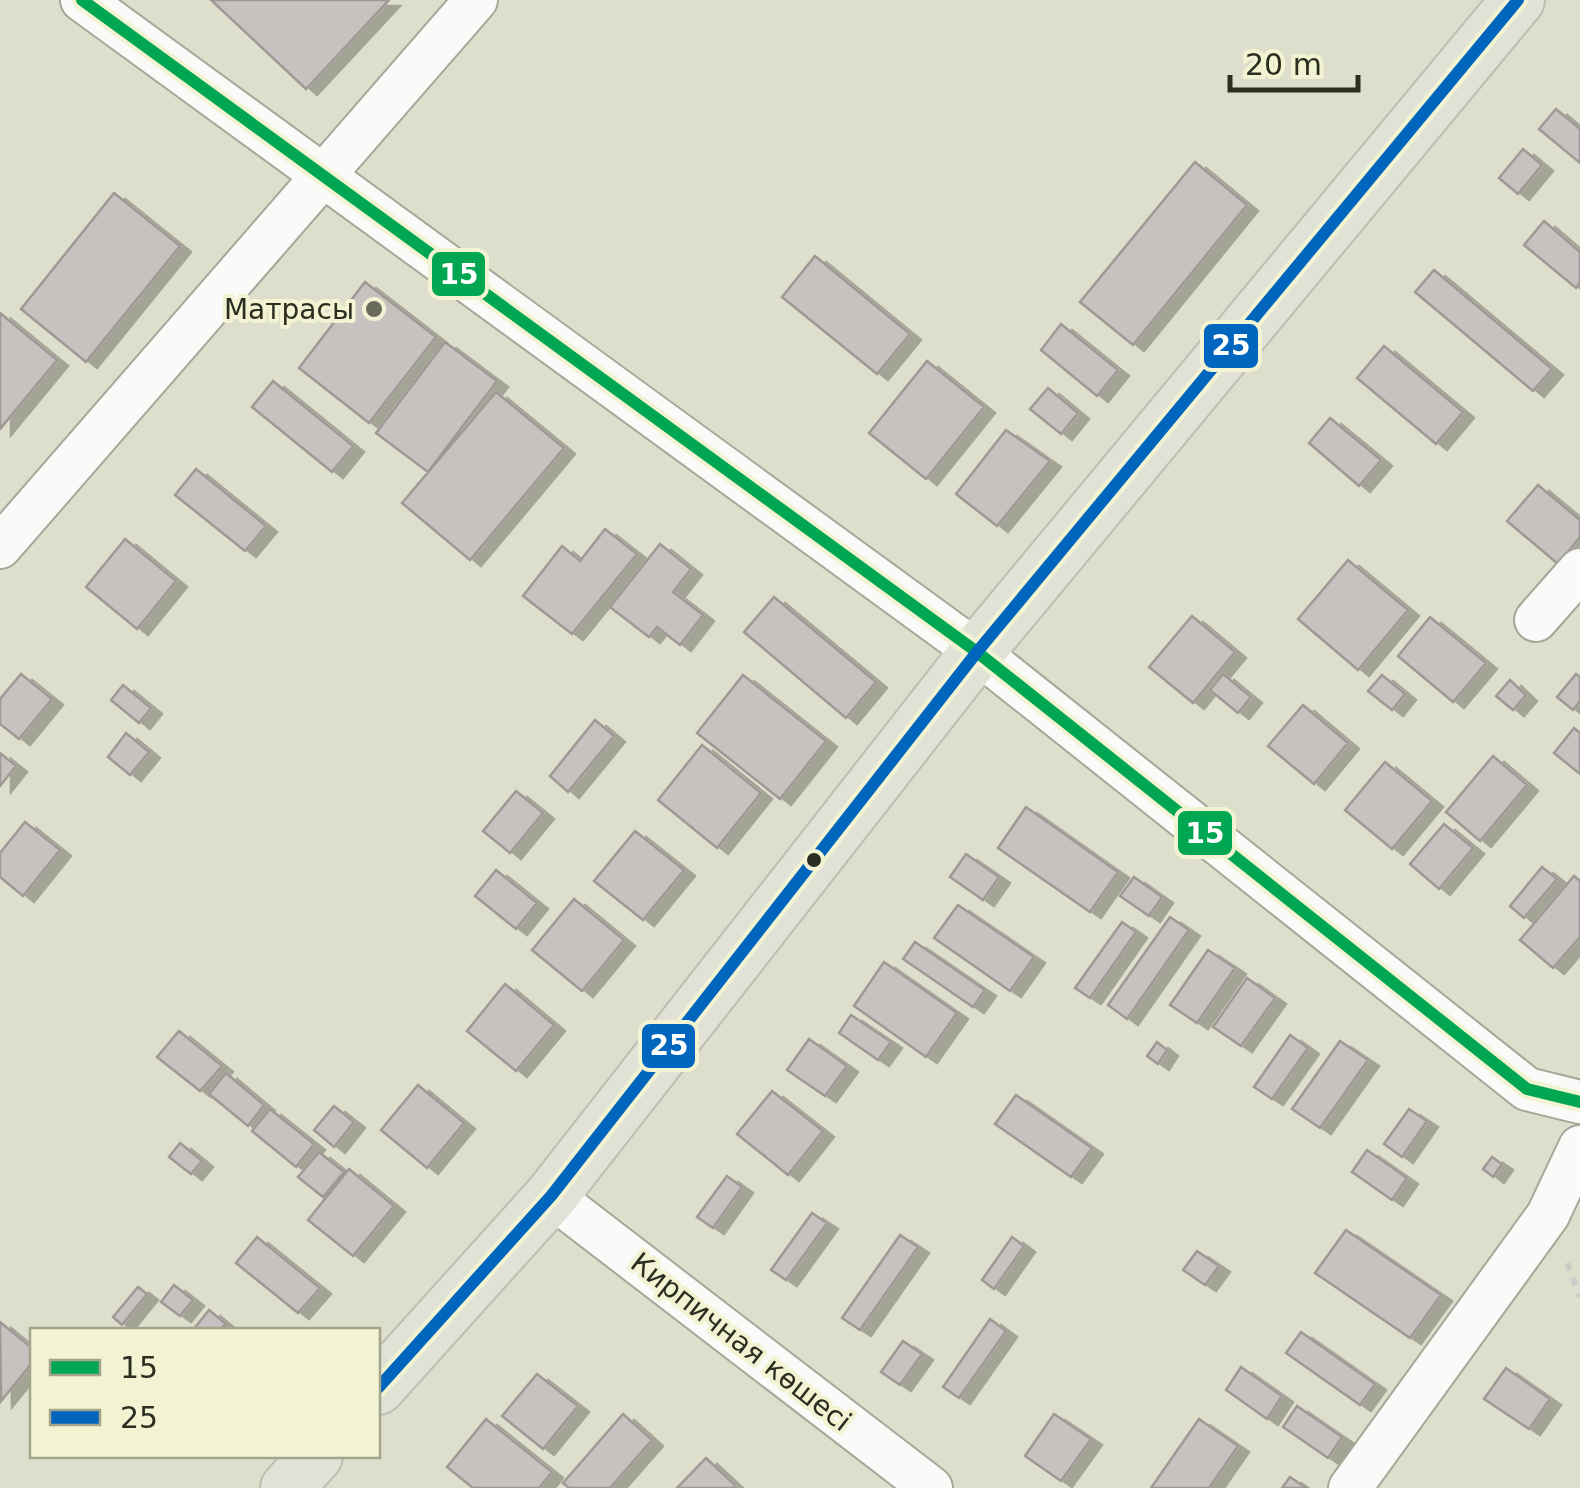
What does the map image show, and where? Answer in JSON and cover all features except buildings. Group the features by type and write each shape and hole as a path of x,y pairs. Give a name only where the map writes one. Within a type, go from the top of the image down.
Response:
{"main road":[{"path":"380,1386 551,1196 976,652 1518,0"},
{"path":"286,1488 314,1458"}],"street":[{"path":"82,0 976,652 1528,1088 1580,1102"},
{"path":"0,547 476,0"},
{"path":"1536,620 1580,570"},
{"path":"1350,1488 1548,1215 1580,1147"},
{"name":"Кирпичная көшесі","path":"551,1196 931,1488"}],"transit line":[{"name":"15","path":"82,0 977,652 1527,1089 1580,1102"},
{"name":"25","path":"380,1386 551,1196 977,652 1518,0"}],"place":[{"name":"Матрасы","path":"374,309"}]}
